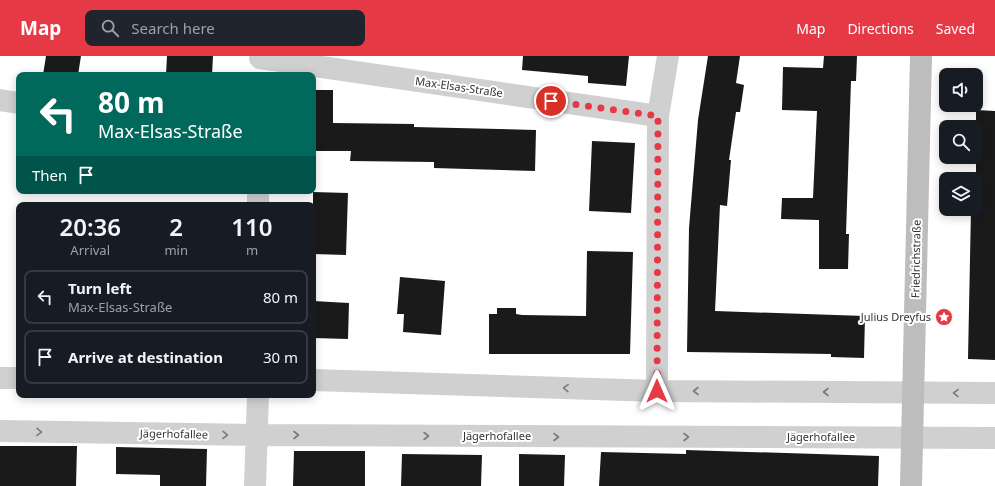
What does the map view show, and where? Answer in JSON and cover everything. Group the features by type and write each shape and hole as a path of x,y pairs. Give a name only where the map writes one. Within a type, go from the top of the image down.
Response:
{"main road":[{"name":"Friedrichstraße","path":"911,486 921,56"}],"street":[{"path":"657,391 658,116 668,56"},
{"name":"Max-Elsas-Straße","path":"260,63 658,116"},
{"path":"0,100 16,103"},
{"path":"0,378 16,378"},
{"path":"316,380 657,391 995,393"},
{"path":"255,486 258,398"},
{"name":"Jägerhofallee","path":"0,431 257,435 995,438"}],"building":[{"path":"46,56 81,56 78,72 43,72"},
{"path":"167,56 213,56 212,72 166,72"},
{"path":"523,56 629,56 626,86 588,83 588,76 522,70"},
{"path":"708,56 740,56 736,83 744,85 740,112 736,112 729,160 731,160 727,206 720,205 715,311 865,316 864,358 831,357 831,354 687,352 689,228 698,120"},
{"path":"824,56 857,56 856,81 851,81 846,234 849,234 848,269 819,269 819,220 781,219 782,198 813,198 817,111 782,110 783,67 823,68"},
{"path":"316,90 333,90 333,123 414,124 414,127 536,130 535,171 434,168 434,162 350,161 351,151 316,151"},
{"path":"983,110 995,111 995,360 968,359 971,216 983,216 983,172 976,172 976,164 983,164 983,120 976,120 976,112 983,112"},
{"path":"592,141 635,143 631,213 589,211"},
{"path":"316,192 348,193 346,255 316,254 316,202 313,202 313,194 316,194"},
{"path":"587,251 633,252 630,354 489,354 489,314 497,314 497,308 516,308 516,314 522,315 586,316"},
{"path":"400,277 445,281 441,335 403,332 404,314 397,314"},
{"path":"316,301 349,303 348,339 316,338"},
{"path":"0,446 77,446 76,486 0,486"},
{"path":"116,447 207,449 206,486 160,486 160,475 116,474"},
{"path":"686,450 879,456 878,486 599,486 601,452 686,454"},
{"path":"294,451 365,451 365,486 293,486"},
{"path":"402,454 482,455 481,486 401,486"},
{"path":"519,454 565,455 564,486 519,486"}],"place":[{"name":"Julius Dreyfus","path":"944,317"}],"route":[{"path":"551,101 658,116 657,391"}]}
